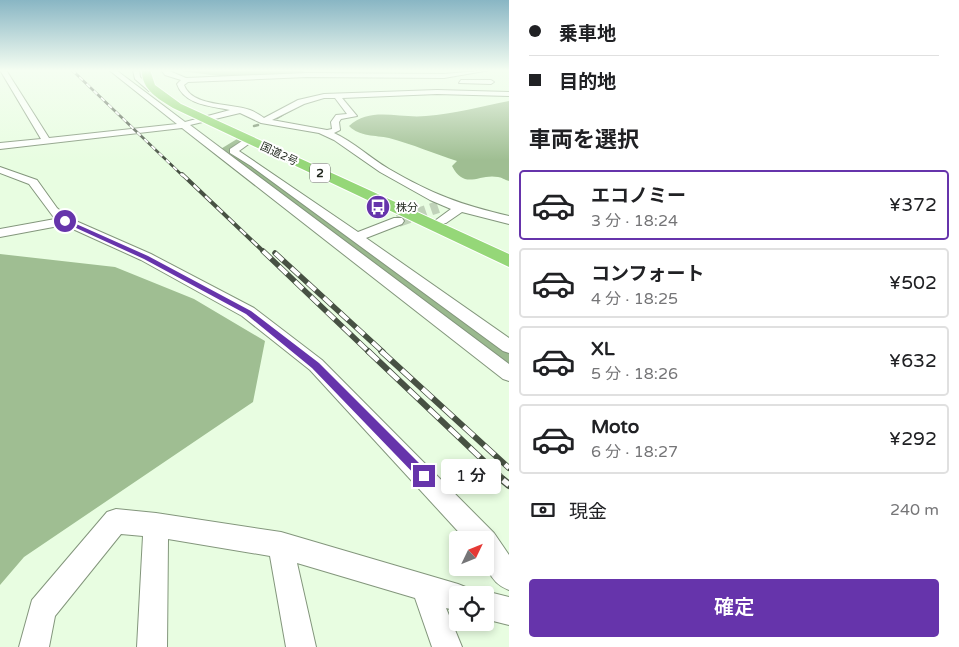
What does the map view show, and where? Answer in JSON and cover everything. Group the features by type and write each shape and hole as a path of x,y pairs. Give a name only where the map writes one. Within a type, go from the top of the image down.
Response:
{"highway":[{"name":"国道2号","path":"168,100 440,214 509,251"},
{"name":"国道2号","path":"183,100 212,119 509,261"}],"street":[{"path":"21,100 46,142"},
{"path":"151,100 509,374"},
{"path":"203,100 232,107 237,111 251,114 264,122 313,128 327,133 384,170 434,198 460,208 509,220"},
{"path":"264,122 307,100"},
{"path":"327,133 336,130 335,122 337,118 353,116 340,100"},
{"path":"0,146 185,126 237,111"},
{"path":"245,143 233,151 509,348"},
{"path":"240,168 254,165"},
{"path":"0,170 33,182 47,206 54,214 65,221 146,257 248,312 316,365 475,531"},
{"path":"384,170 373,174 443,206 440,214"},
{"path":"440,214 460,208"},
{"path":"0,233 65,221"},
{"path":"356,237 398,221"},
{"path":"34,647 42,610 116,521 156,525 281,545 449,596"},
{"path":"152,647 156,525"},
{"path":"281,545 301,647"},
{"path":"494,554 506,570"},
{"path":"425,590 446,647"},
{"path":"494,607 509,611"}],"green space":[{"path":"509,101 509,181 491,176 473,179 462,178 452,166 457,161 398,140 363,134 349,126 367,116 436,115"},
{"path":"0,254 115,267 194,299 265,341 253,402 24,557 0,585"}],"waterway":[{"path":"280,116 291,110"},
{"path":"277,118 282,115"},
{"path":"254,126 258,125"},
{"path":"237,143 227,150 509,358"}],"tunnel":[{"path":"398,221 438,207"}],"railway":[{"path":"104,100 183,176"},
{"path":"182,174 264,252"},
{"path":"263,251 369,352"},
{"path":"275,253 383,352"},
{"path":"368,351 505,481"},
{"path":"381,351 509,468"},
{"path":"503,480 509,485"}],"place":[{"name":"株分","path":"378,207"}],"route":[{"path":"65,221 146,257 248,312 316,365 424,476"}]}
